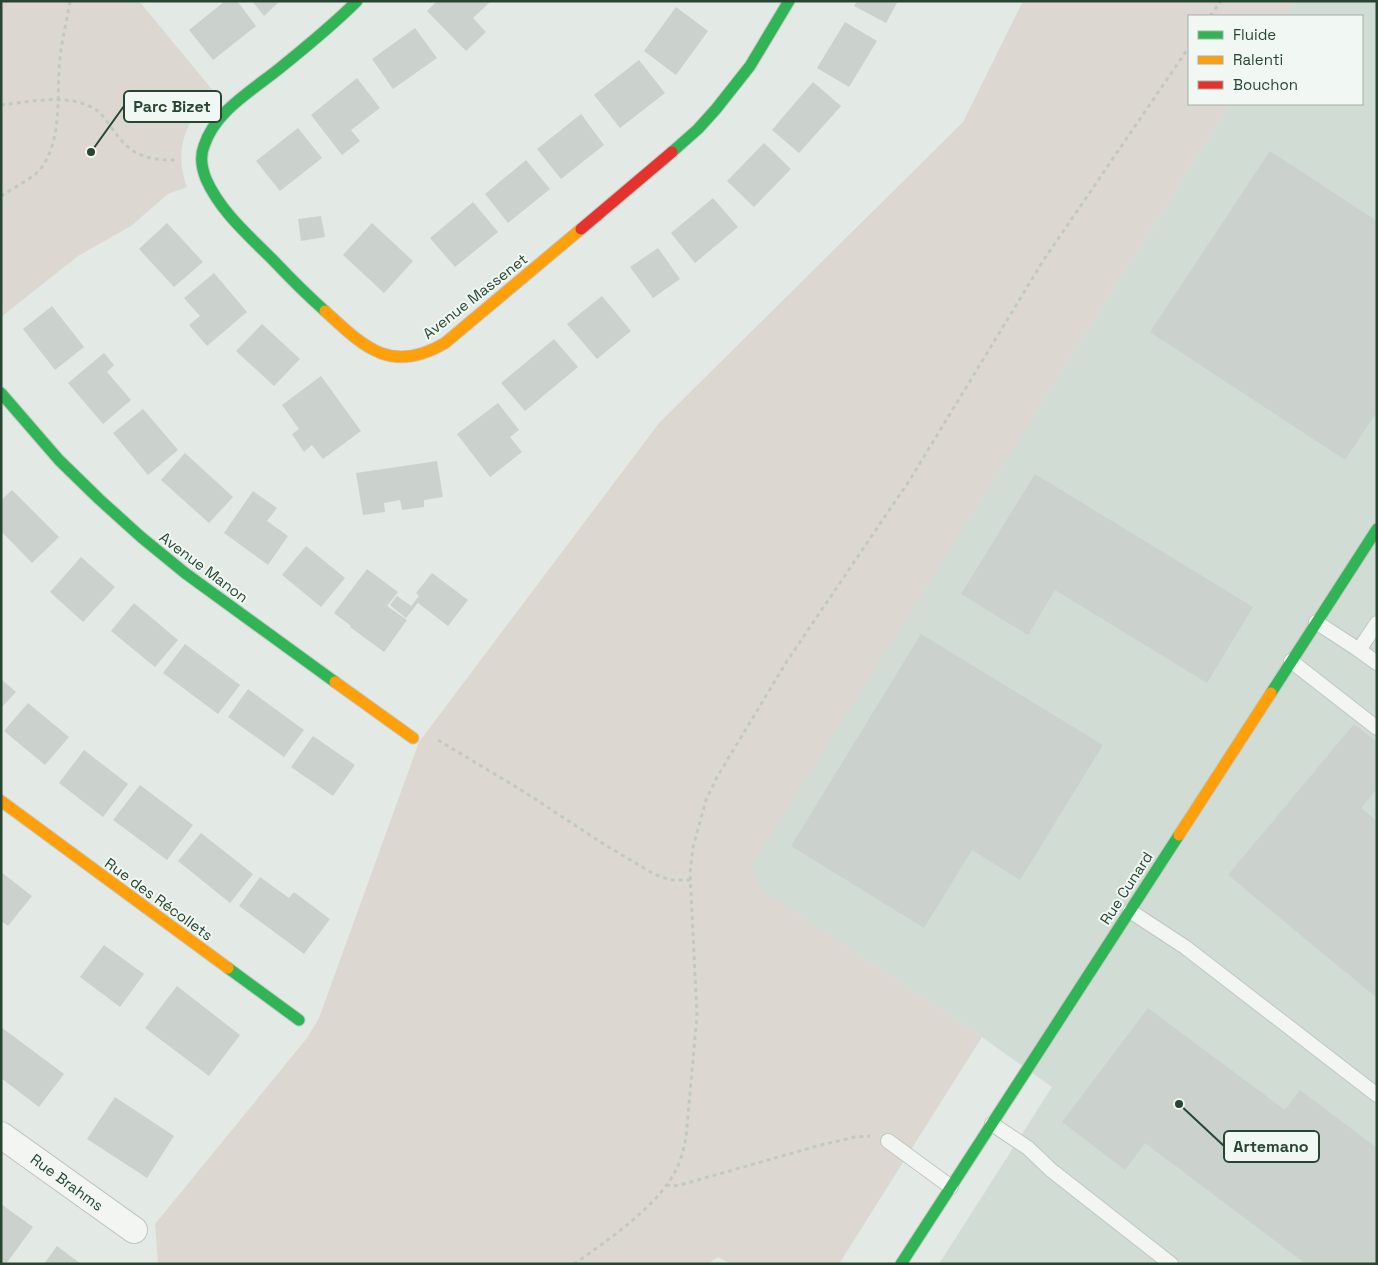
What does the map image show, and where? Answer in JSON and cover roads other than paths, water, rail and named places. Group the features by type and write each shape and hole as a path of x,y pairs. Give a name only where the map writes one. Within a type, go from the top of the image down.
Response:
{"street":[{"name":"Avenue Massenet","path":"357,1 219,119 212,128 205,144 202,160 205,177 216,196 237,222 294,282 366,346 379,353 398,357 418,356 445,343 679,148 716,109 739,81 764,44 789,1"},
{"name":"Avenue Manon","path":"1,392 59,460 141,537 185,573 413,738"},
{"name":"Rue Cunard","path":"901,1264 1377,529"},
{"name":"Rue des Récollets","path":"1,801 300,1020"},
{"name":"Rue Brahms","path":"1,1134 134,1230"}],"lane":[{"path":"1316,622 1377,663"},
{"path":"1359,650 1377,623"},
{"path":"1290,662 1377,728"},
{"path":"1130,910 1185,946 1377,1095"},
{"path":"992,1124 1028,1148 1051,1170 1172,1264"},
{"path":"888,1141 951,1188"}],"place":[{"name":"Parc Bizet","path":"91,152"},
{"name":"Artemano","path":"1179,1104"}]}
